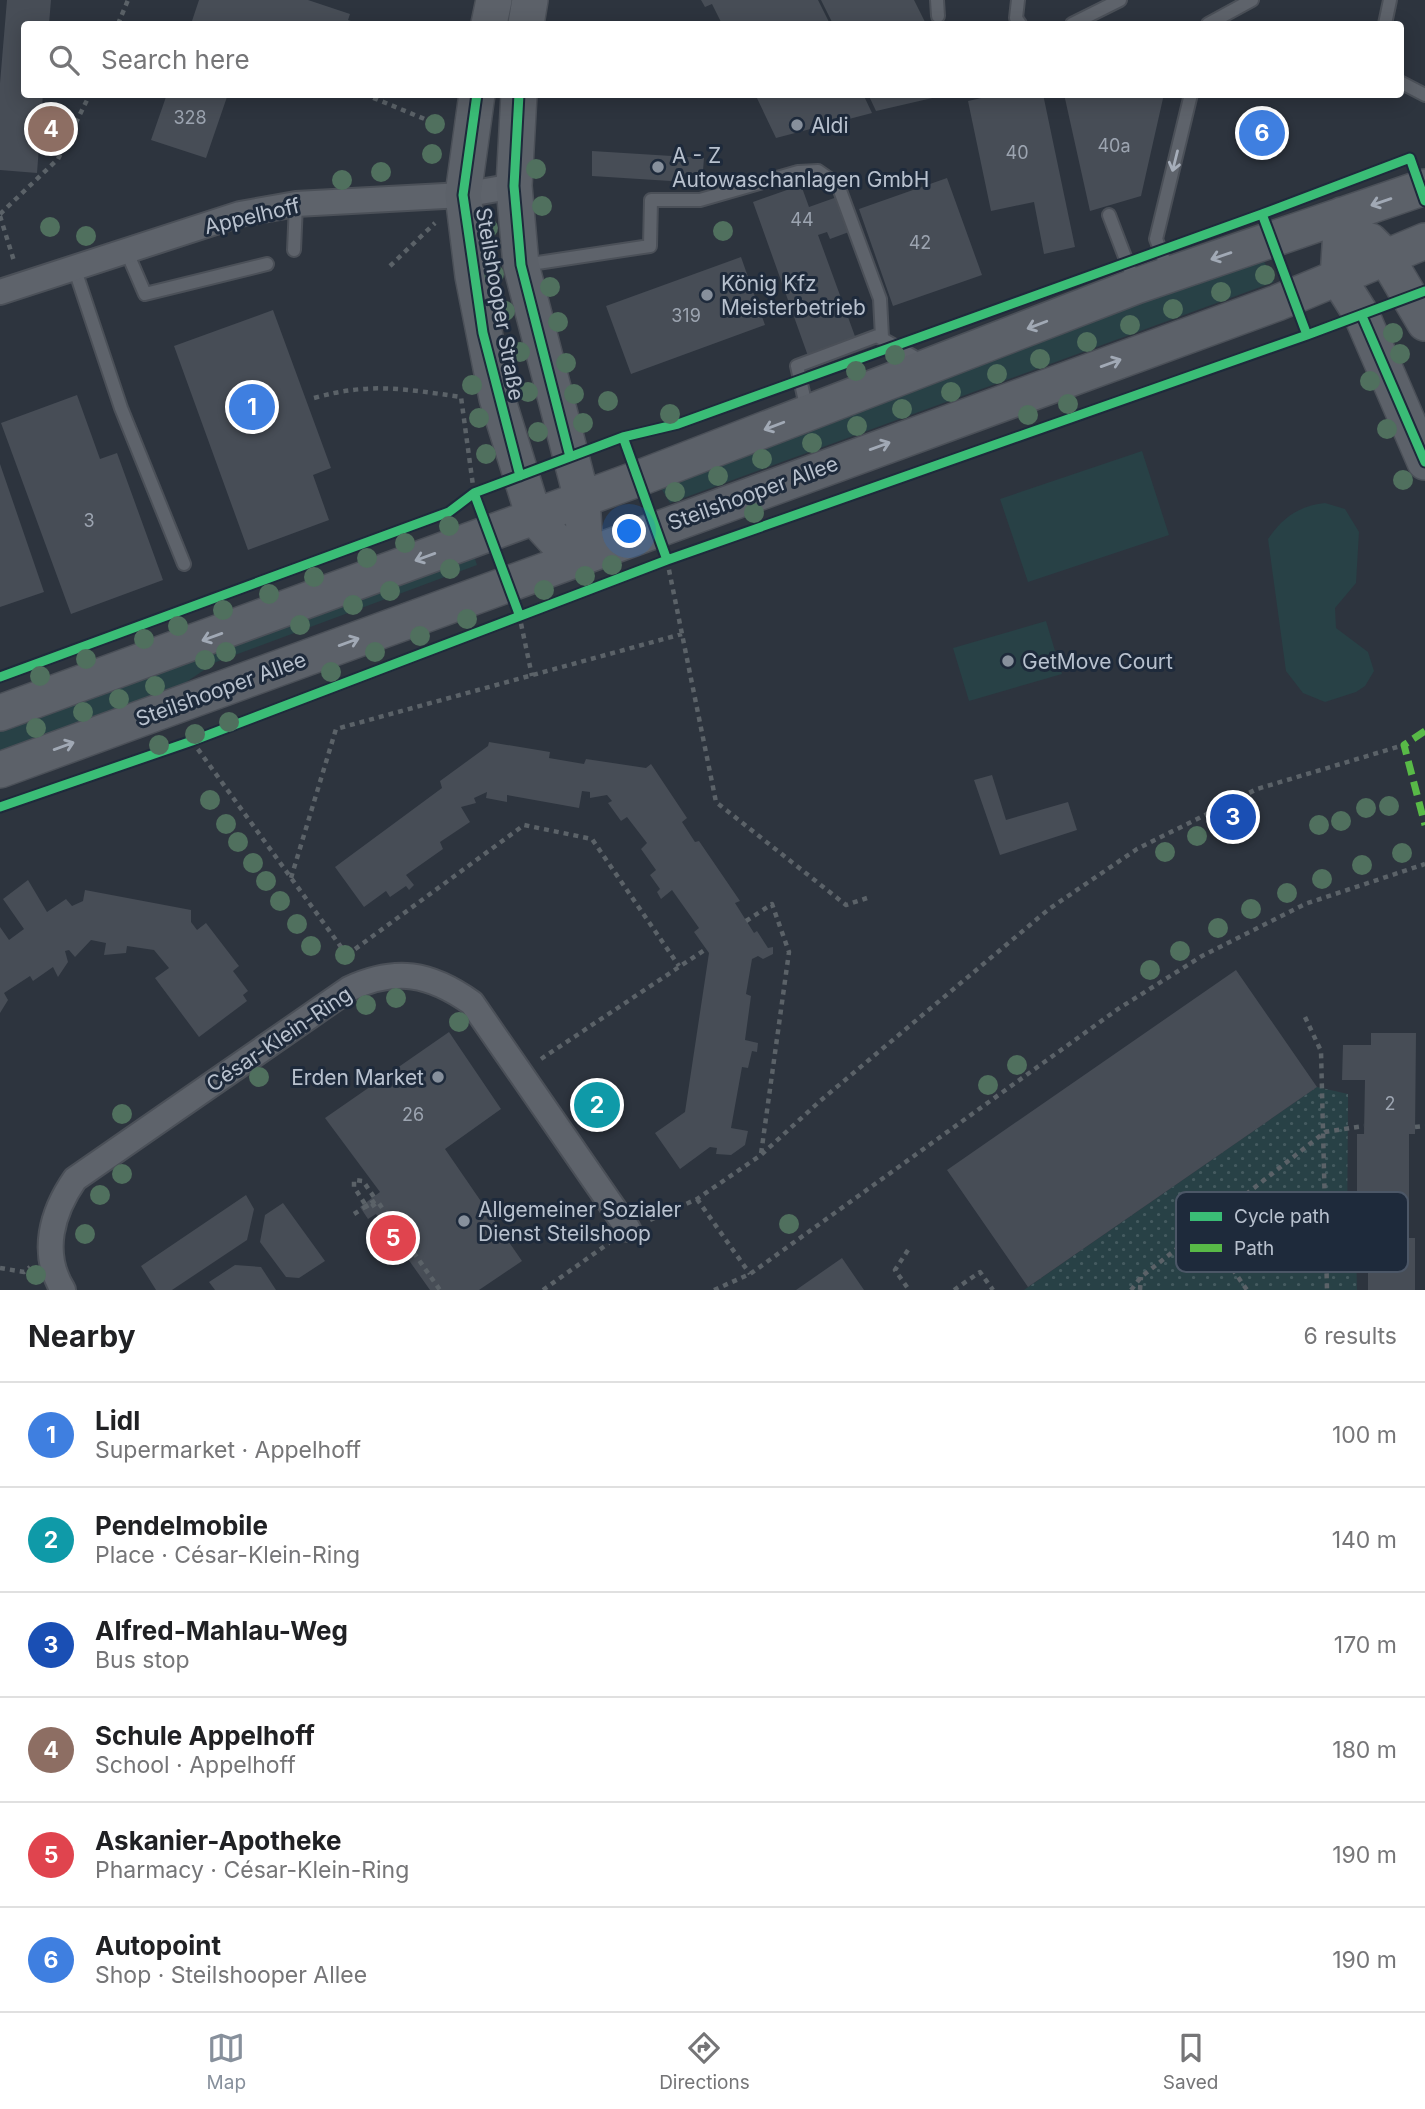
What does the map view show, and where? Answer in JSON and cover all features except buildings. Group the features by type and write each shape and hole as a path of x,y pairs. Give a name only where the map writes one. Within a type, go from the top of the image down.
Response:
{"main road":[{"path":"490,21 494,0"},
{"path":"526,21 530,0"},
{"name":"Steilshooper Straße","path":"476,98 463,195 473,276 497,398 534,517 555,540 579,557 584,531 582,499 521,265 514,186 516,98"},
{"path":"0,713 582,499 1136,286 1425,187"},
{"path":"1342,215 1386,257 1425,323"},
{"path":"1342,215 1338,278 1362,316 1425,462"},
{"name":"Steilshooper Allee","path":"0,770 1338,278 1425,241"}],"street":[{"name":"Appelhoff","path":"11,288 240,214 296,204 463,195 514,186"},
{"name":"César-Klein-Ring","path":"63,1290 57,1281 50,1252 51,1227 60,1201 75,1179 349,989 366,981 404,976 424,977 449,987 472,1003 628,1229"}],"lane":[{"path":"937,0 938,16"},
{"path":"1018,0 1018,21"},
{"path":"1078,21 1120,0"},
{"path":"1214,21 1252,0"},
{"path":"1386,21 1390,0"},
{"path":"1404,84 1425,95"},
{"path":"1169,274 1156,239 1190,98"},
{"path":"521,265 650,246 651,200 700,200 798,172 818,171 838,185 880,299 882,337"},
{"path":"294,250 296,204"},
{"path":"1109,215 1136,286"},
{"path":"126,250 145,294 267,264"},
{"path":"74,267 121,408 184,564"},
{"path":"882,337 929,366"},
{"path":"808,413 797,366 882,337"}],"path":[{"path":"119,21 128,0"},
{"path":"11,288 0,215 58,159 88,98"},
{"path":"374,98 471,138"},
{"path":"390,266 463,195"},
{"path":"314,398 349,388 404,387 461,397 474,493"},
{"path":"667,560 716,802 846,905 867,898"},
{"path":"519,614 531,676"},
{"path":"291,878 336,729 682,634"},
{"path":"192,741 366,981"},
{"path":"543,1290 628,1229 697,1199 761,1155 820,1101 1049,909 1137,849 1257,789 1404,745"},
{"path":"347,956 524,825 592,839 678,966"},
{"path":"715,1290 750,1274 1118,1009 1202,956 1305,904 1425,864"},
{"path":"746,921 772,904 789,953 761,1155"},
{"path":"520,1073 706,949"},
{"path":"1305,1017 1321,1051 1326,1192"},
{"path":"1249,1192 1325,1132 1364,1126"},
{"path":"1415,1127 1425,1126"},
{"path":"354,1214 376,1200 363,1181 354,1180 354,1187 365,1204 368,1209 377,1202 440,1290"},
{"path":"697,1199 750,1274"},
{"path":"908,1250 895,1270 909,1290"},
{"path":"1131,1290 1141,1277 1176,1250"},
{"path":"954,1290 980,1272 993,1290"},
{"path":"1235,1272 1247,1290"},
{"path":"1327,1272 1327,1290"},
{"path":"1140,1290 1141,1277"}],"green space":[{"path":"1262,257 1274,282 670,503 661,488"},
{"path":"1142,451 1169,535 1028,582 1000,499"},
{"path":"1325,503 1345,509 1359,532 1356,583 1335,608 1336,628 1368,652 1374,671 1365,686 1356,692 1325,702 1303,693 1286,671 1268,539 1292,514"},
{"path":"474,556 477,565 216,662 173,691 0,754 0,731"},
{"name":"GetMove Court","path":"1046,621 1062,674 969,701 953,648"},
{"path":"1317,1087 1348,1094 1347,1192 1176,1192 1176,1272 1357,1272 1357,1290 1024,1290"}],"marked path":[{"path":"1425,731 1404,745 1425,825"}],"cycle path":[{"path":"476,98 463,195 483,333 520,476"},
{"path":"519,98 514,186 521,265 570,457"},
{"path":"1425,201 1410,158 1262,214 1307,335 1425,291"},
{"path":"623,437 678,424 1262,214"},
{"path":"1362,316 1425,462"},
{"path":"0,807 192,741 667,560 1307,335"},
{"path":"519,614 474,493 623,437 667,560"},
{"path":"0,677 449,512 474,493"}],"place":[{"name":"Aldi","path":"797,125"},
{"name":"Schule Appelhoff","path":"51,129"},
{"name":"Autopoint","path":"1262,133"},
{"name":"A - Z Autowaschanlagen GmbH","path":"658,167"},
{"name":"König Kfz Meisterbetrieb","path":"707,295"},
{"name":"Lidl","path":"252,407"},
{"name":"GetMove Court","path":"1008,661"},
{"name":"Alfred-Mahlau-Weg","path":"1233,817"},
{"name":"Erden Market","path":"438,1077"},
{"name":"Pendelmobile","path":"597,1105"},
{"name":"Allgemeiner Sozialer Dienst Steilshoop","path":"464,1221"},
{"name":"Askanier-Apotheke","path":"393,1238"}]}
